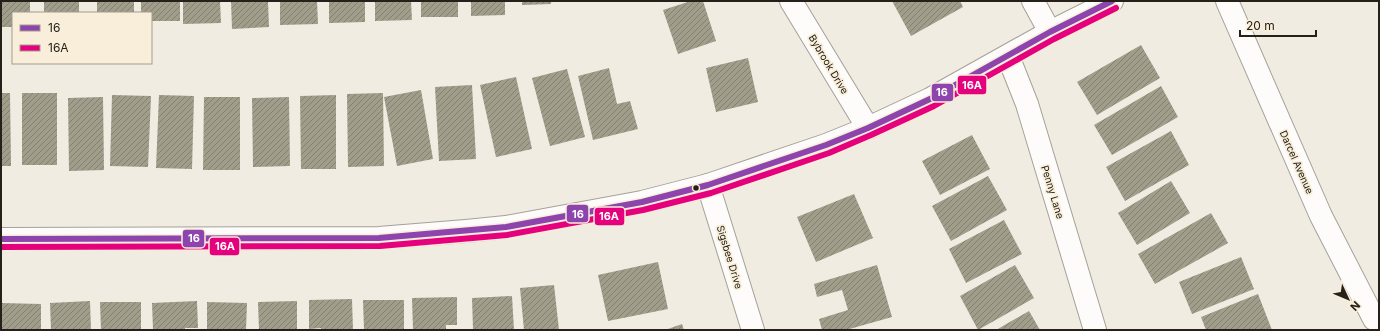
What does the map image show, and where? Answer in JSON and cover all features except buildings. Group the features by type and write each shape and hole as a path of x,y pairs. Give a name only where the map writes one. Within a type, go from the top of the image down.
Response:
{"street":[{"name":"Bybrook Drive","path":"791,1 868,128"},
{"path":"1033,1 1050,32"},
{"path":"1,239 379,238 466,231 506,226 642,202 708,184 826,145 868,128 930,99 1050,32 1112,1"},
{"name":"Darcel Avenue","path":"1227,1 1321,216 1373,323"},
{"name":"Penny Lane","path":"1008,56 1027,104 1095,330"},
{"name":"Sigsbee Drive","path":"708,184 753,330"}],"transit line":[{"name":"16","path":"1,239 379,238 506,227 642,202 708,185 826,145 868,128 930,99 1050,32 1112,1"},
{"name":"16A","path":"1,247 380,246 507,235 643,210 711,193 829,153 934,106 1054,39 1116,8"}]}
